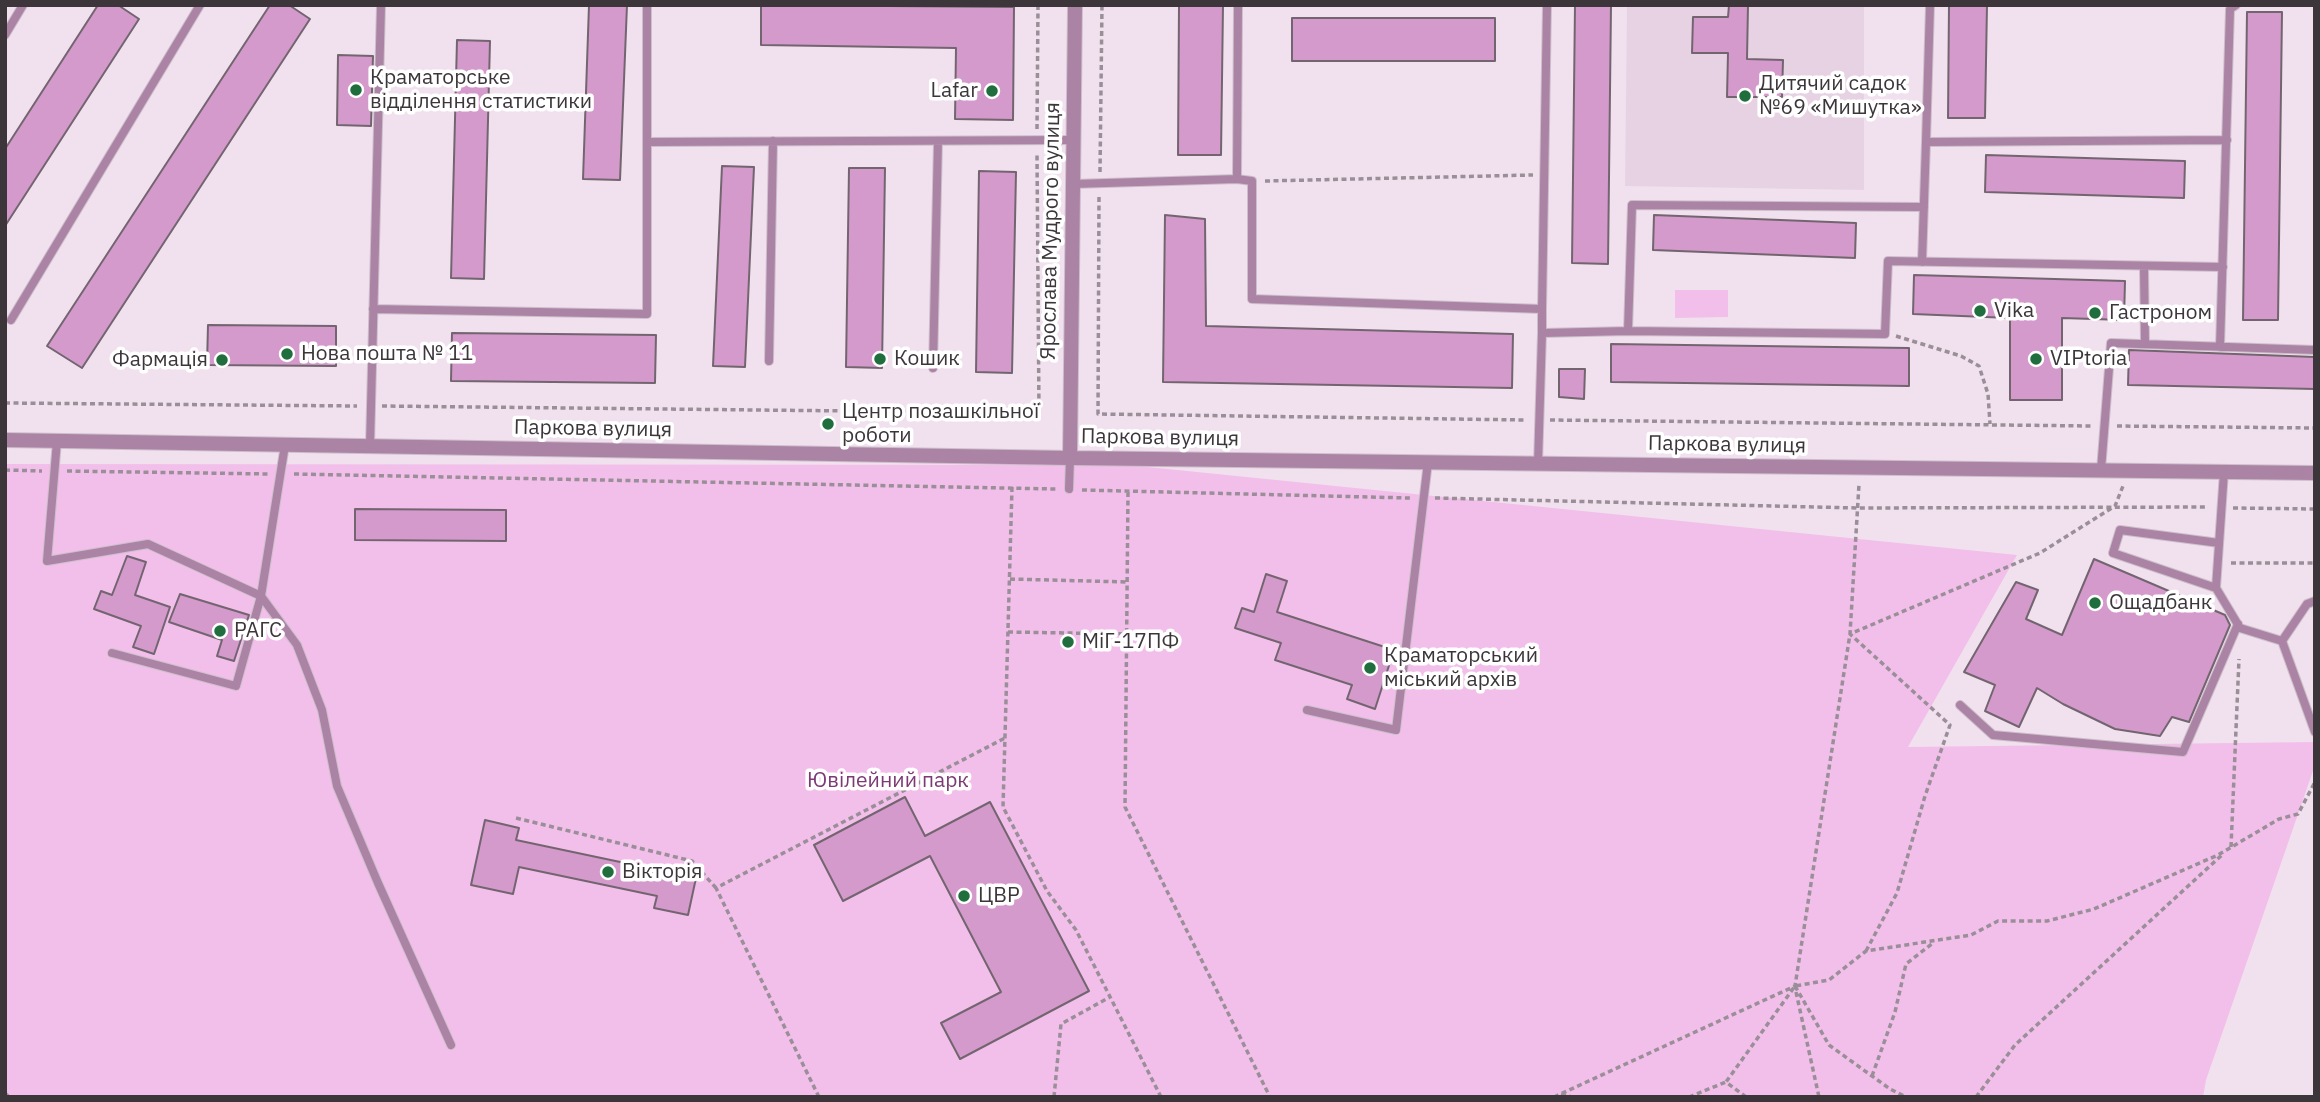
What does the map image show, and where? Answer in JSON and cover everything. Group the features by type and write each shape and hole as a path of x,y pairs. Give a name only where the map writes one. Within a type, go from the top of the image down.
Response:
{"street":[{"name":"Ярослава Мудрого вулиця","path":"1070,458 1075,5"},
{"name":"Паркова вулиця","path":"5,440 1070,458 2315,473"}],"lane":[{"path":"5,35 23,5"},
{"path":"11,320 200,5"},
{"path":"370,446 381,5"},
{"path":"373,309 648,314 646,5"},
{"path":"1237,179 1238,5"},
{"path":"1538,464 1547,5"},
{"path":"1922,262 1930,5"},
{"path":"2220,346 2230,9 2236,5"},
{"path":"1926,142 2227,140"},
{"path":"769,361 773,141"},
{"path":"933,368 938,141"},
{"path":"647,142 1074,141"},
{"path":"1073,184 1237,179 1252,181 1252,299 1542,309"},
{"path":"1628,331 1632,205 1924,207"},
{"path":"1542,333 1628,331 1885,334 1888,261 2223,267"},
{"path":"2144,266 2145,344"},
{"path":"2101,470 2111,342 2315,350"},
{"path":"57,441 47,561 148,544 261,596 297,645 322,710 337,786 377,883 451,1045"},
{"path":"112,653 236,686 261,596 285,445"},
{"path":"1069,489 1070,458"},
{"path":"1307,710 1396,730 1427,462"},
{"path":"2224,472 2216,588 2239,626 2282,641"},
{"path":"2216,588 2113,553 2120,530 2220,543"},
{"path":"2282,641 2307,604 2315,601"},
{"path":"1961,705 1993,735 2183,752 2239,626"},
{"path":"2282,641 2315,732"}],"path":[{"path":"5,403 1039,413 1038,5"},
{"path":"1102,5 1098,414 2315,428"},
{"path":"1252,181 1545,175"},
{"path":"1885,334 1910,339 1961,356 1979,366 1988,394 1990,424"},
{"path":"1819,1097 1795,986 1850,634 1861,468"},
{"path":"5,471 1012,487 1003,807 1047,891 1076,930 1161,1097"},
{"path":"1850,634 2040,553 2115,506 2130,471"},
{"path":"1270,1097 1125,807 1128,492 1858,508 2115,506 2315,509"},
{"path":"2218,563 2315,563"},
{"path":"1010,579 1127,582"},
{"path":"1976,1097 2015,1045 2231,847 2239,626"},
{"path":"1008,632 1126,634"},
{"path":"1554,1097 1795,986 1829,980 1866,951 1897,893 1925,796 1950,725 1850,634"},
{"path":"716,888 1005,738"},
{"path":"1866,951 1971,935 1998,921 2047,921 2094,909 2218,855 2279,819 2298,814 2315,782"},
{"path":"516,818 692,861 716,888 819,1097"},
{"path":"1872,1076 1895,1012 1906,964 1935,941"},
{"path":"1795,986 1829,1045 1890,1089 1906,1097"},
{"path":"1689,1097 1726,1082 1795,986"},
{"path":"1054,1097 1060,1024 1110,997"},
{"path":"1726,1082 1746,1097"},
{"path":"5,1093 9,1097"},
{"path":"1560,1094 1572,1097"}],"shaded area":[{"name":"Дитячий садок №69 «Мишутка»","path":"1627,5 1864,5 1864,190 1625,186"}],"green space":[{"path":"1675,290 1728,290 1728,317 1675,318"},
{"name":"Ювілейний парк","path":"5,464 1128,465 2017,555 1908,747 2315,742 2315,765 2206,1080 2203,1097 5,1097"}],"building":[{"path":"98,5 118,5 139,19 5,226 5,149"},
{"path":"270,5 289,5 310,19 82,368 47,346"},
{"path":"589,5 627,5 620,180 583,179"},
{"path":"761,5 1014,7 1013,120 955,119 956,48 761,45"},
{"path":"1179,5 1223,5 1221,155 1178,155"},
{"path":"1575,5 1611,5 1608,264 1572,263"},
{"path":"1729,5 1748,5 1747,59 1783,60 1782,97 1727,97 1728,53 1692,53 1693,17 1728,17"},
{"path":"1949,5 1987,5 1985,118 1948,118"},
{"path":"2247,12 2282,12 2278,320 2243,320"},
{"path":"1292,18 1495,18 1495,61 1292,61"},
{"path":"457,40 490,41 484,279 451,278"},
{"name":"Краматорське відділення статистики","path":"338,55 373,56 371,126 337,125"},
{"path":"1986,155 2185,161 2184,198 1985,192"},
{"path":"722,166 754,167 745,367 713,366"},
{"path":"849,168 885,168 882,368 846,367"},
{"path":"979,171 1016,172 1012,373 976,372"},
{"path":"1165,215 1205,219 1206,326 1513,334 1512,388 1163,382"},
{"path":"1654,215 1856,223 1855,258 1653,250"},
{"path":"1914,275 2125,281 2124,320 2062,318 2062,400 2010,400 2010,318 1913,314"},
{"path":"208,325 336,326 336,366 207,365"},
{"path":"452,333 656,335 655,383 451,381"},
{"path":"1611,344 1909,348 1909,386 1611,382"},
{"path":"2129,350 2315,357 2315,389 2128,385"},
{"path":"1559,369 1585,369 1584,399 1559,397"},
{"path":"355,509 506,510 506,541 355,540"},
{"path":"127,556 146,562 135,595 170,607 154,654 133,647 141,626 94,609 101,591 112,595"},
{"path":"2094,559 2225,615 2230,625 2189,722 2172,717 2160,736 2115,729 2037,688 2019,727 1985,711 1995,685 1964,672 2016,582 2038,590 2026,619 2062,635"},
{"path":"1266,574 1287,581 1277,612 1394,650 1375,709 1347,699 1352,685 1275,660 1281,643 1235,628 1242,608 1254,612"},
{"name":"РАГС","path":"180,594 249,615 234,661 217,656 222,640 169,622"},
{"path":"905,797 925,836 990,802 1089,991 960,1059 941,1023 1001,992 930,856 843,901 814,845"},
{"name":"Вікторія","path":"485,820 519,828 516,840 696,878 688,915 654,908 657,896 519,867 513,894 471,885"}],"place":[{"name":"Краматорське відділення статистики","path":"356,90"},
{"name":"Lafar","path":"992,91"},
{"name":"Дитячий садок №69 «Мишутка»","path":"1745,96"},
{"name":"Vika","path":"1980,311"},
{"name":"Гастроном","path":"2095,313"},
{"name":"Нова пошта № 11","path":"287,354"},
{"name":"Кошик","path":"880,359"},
{"name":"VIPtoria","path":"2036,359"},
{"name":"Фармація","path":"222,360"},
{"name":"Центр позашкільної роботи","path":"828,424"},
{"name":"Ощадбанк","path":"2095,603"},
{"name":"РАГС","path":"220,631"},
{"name":"МіГ-17ПФ","path":"1068,642"},
{"name":"Краматорський міський архів","path":"1370,668"},
{"name":"Вікторія","path":"608,872"},
{"name":"ЦВР","path":"964,896"}]}
